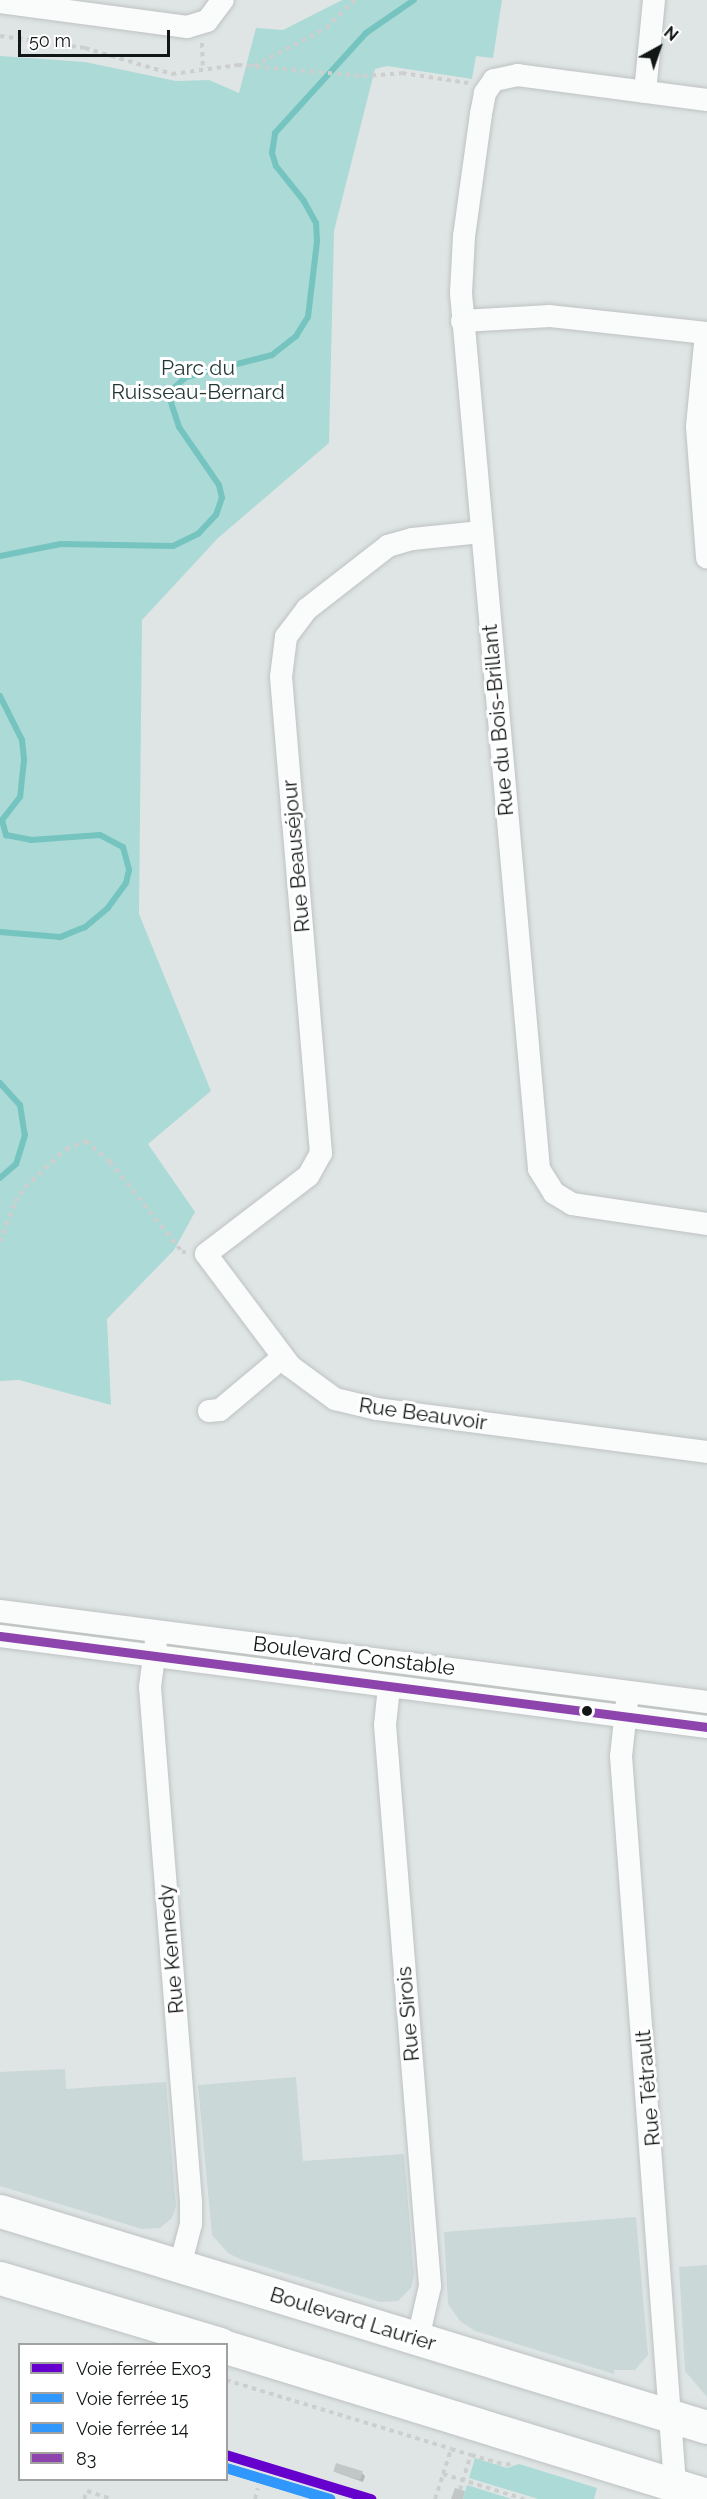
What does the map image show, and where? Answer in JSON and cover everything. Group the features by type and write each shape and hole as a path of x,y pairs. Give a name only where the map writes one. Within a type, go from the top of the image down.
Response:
{"main road":[{"name":"Boulevard Laurier","path":"0,2211 707,2427"},
{"path":"0,2278 217,2343"},
{"path":"228,2348 707,2495"}],"street":[{"path":"645,92 654,0"},
{"path":"0,2 178,26 194,26 217,8"},
{"path":"479,85 510,74 707,100"},
{"name":"Rue du Bois-Brillant","path":"479,85 481,114 464,236 462,321 539,1169 554,1193 573,1204 707,1224"},
{"path":"462,321 550,316 707,333 697,428 707,558"},
{"name":"Rue Beauséjour","path":"206,1254 308,1176 321,1153 281,677 286,637 307,609 387,546 412,539 481,532"},
{"name":"Rue Beauvoir","path":"206,1254 282,1358 315,1388 357,1406 707,1452"},
{"path":"209,1411 220,1410 282,1358"},
{"name":"Boulevard Constable","path":"0,1611 707,1702"},
{"name":"Rue Kennedy","path":"158,1631 150,1687 191,2202 191,2224 180,2266"},
{"name":"Boulevard Constable","path":"0,1636 707,1727"},
{"name":"Rue Sirois","path":"389,1687 386,1725 430,2286 417,2339"},
{"name":"Rue Tétrault","path":"628,1692 621,1756 675,2485"}],"path":[{"path":"253,66 327,27 356,0"},
{"path":"0,36 86,48 172,74 253,66 363,76 402,73 479,85"},
{"path":"202,40 203,70"},
{"path":"0,1242 9,1215 25,1187 60,1154 86,1141 111,1162 182,1252 206,1254"},
{"path":"228,2381 471,2455"},
{"path":"435,2499 451,2449"},
{"path":"443,2474 524,2499"},
{"path":"460,2490 463,2480"},
{"path":"255,2499 258,2488"},
{"path":"84,2499 87,2491 112,2499"}],"shaded area":[{"path":"65,2069 66,2089 166,2082 176,2206 172,2218 160,2228 142,2229 0,2186 0,2072"},
{"path":"296,2077 303,2161 404,2154 414,2275 411,2288 398,2301 380,2302 242,2260 228,2253 212,2235 198,2085"},
{"path":"636,2217 648,2355 635,2370 614,2370 614,2374 475,2331 460,2321 448,2304 444,2232"},
{"path":"707,2265 707,2397 685,2371 679,2267"}],"green space":[{"name":"Parc du Ruisseau-Bernard","path":"342,0 502,0 493,58 476,56 472,79 387,66 375,69 334,231 329,443 218,538 142,620 139,914 211,1091 148,1144 195,1212 174,1250 107,1319 111,1405 19,1380 0,1381 0,56 85,62 176,81 209,80 239,93 256,28 283,30"},
{"path":"475,2458 507,2468 519,2464 597,2488 594,2499 538,2499 469,2478"},
{"path":"467,2485 512,2499 463,2499"}],"building":[{"path":"336,2463 363,2471 360,2480 333,2472"},
{"path":"455,2488 465,2491 463,2499 451,2499"}],"waterway":[{"path":"0,556 61,544 173,546 198,534 216,515 222,498 219,485 179,427 170,400 173,389 186,377 272,355 296,336 308,317 317,241 316,223 304,201 276,166 272,153 275,133 366,33 414,0"},
{"path":"0,696 22,740 24,760 20,797 2,820 6,835 31,840 100,835 123,847 129,870 126,883 108,908 85,927 60,937 0,932"},
{"path":"0,1083 20,1105 25,1135 16,1164 0,1178"}],"rail line":[{"name":"Exo3","path":"228,2456 371,2499"},
{"name":"15","path":"228,2469 330,2499"},
{"name":"14","path":"228,2469 328,2499"}],"transit line":[{"name":"83","path":"0,1636 707,1727"}]}
